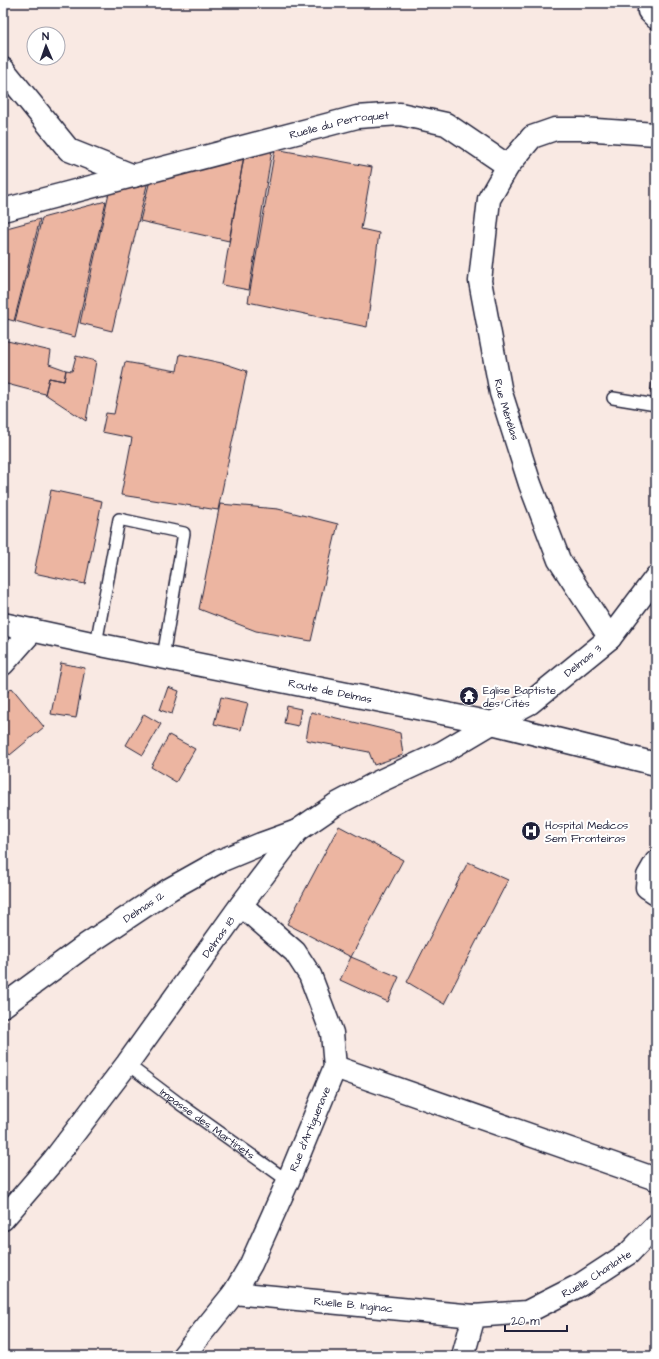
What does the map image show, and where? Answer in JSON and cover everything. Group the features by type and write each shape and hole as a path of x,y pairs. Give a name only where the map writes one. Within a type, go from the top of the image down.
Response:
{"street":[{"path":"651,3 649,11 656,18"},
{"path":"3,70 69,150 134,176"},
{"name":"Ruelle du Perroquet","path":"3,210 357,117 400,114 446,124 508,166"},
{"path":"508,166 532,137 554,129 581,129 656,134"},
{"name":"Rue Ménélas","path":"508,166 489,199 480,281 501,393 530,484 558,560 610,638"},
{"name":"Delmas 3","path":"492,723 530,703 610,638 656,577"},
{"name":"Route de Delmas","path":"3,624 492,723 656,764"},
{"path":"3,664 33,630"},
{"name":"Delmas 18","path":"3,1219 53,1161 127,1064 241,905 297,831 335,805 378,782 443,752 492,723"},
{"name":"Delmas 12","path":"3,1006 86,945 170,889 220,861 297,831"},
{"path":"656,862 648,876 647,887 656,893"},
{"name":"Rue d'Artiguenave","path":"183,1356 234,1293 251,1264 335,1067 332,1033 310,975 295,952 241,905"},
{"path":"335,1067 656,1179"},
{"name":"Ruelle Chanlatte","path":"474,1316 528,1312 580,1285 629,1253 656,1225"},
{"name":"Ruelle B. Inginac","path":"234,1293 474,1316"},
{"path":"470,1354 474,1316"}],"lane":[{"path":"613,398 656,405"},
{"path":"96,644 119,519 184,533 163,657"},
{"name":"Impasse des Martinets","path":"127,1064 288,1180"}],"building":[{"path":"275,149 372,167 361,229 379,233 367,327 248,302"},
{"path":"272,150 249,290 222,285 244,156"},
{"path":"244,156 229,241 140,221 150,180"},
{"path":"148,181 112,331 80,323 110,188"},
{"path":"106,201 75,337 15,321 42,218"},
{"path":"40,219 14,321 3,318 3,229"},
{"path":"3,340 51,351 49,364 66,370 64,381 49,378 45,394 3,383"},
{"path":"180,354 226,364 247,371 218,510 121,495 132,438 102,432 106,413 114,414 125,362 177,371"},
{"path":"76,356 96,361 86,421 45,394 49,378 64,381 66,370 72,371"},
{"path":"656,360 656,394 650,393"},
{"path":"51,490 102,501 85,584 34,573"},
{"path":"220,504 278,509 338,524 311,641 256,631 199,609"},
{"path":"61,663 85,668 76,718 51,714"},
{"path":"168,687 179,691 172,714 160,710"},
{"path":"12,688 44,727 10,755 3,747 3,696"},
{"path":"221,697 248,703 241,730 214,724"},
{"path":"287,706 301,709 298,726 284,723"},
{"path":"311,712 400,733 403,755 374,765 369,752 306,740"},
{"path":"144,714 161,724 143,755 126,745"},
{"path":"169,735 195,749 176,782 151,767"},
{"path":"339,826 403,860 351,957 287,924"},
{"path":"468,862 508,880 444,1004 407,982"},
{"path":"351,957 399,977 388,1002 340,980"}],"place":[{"name":"Eglise Baptiste des Cités","path":"469,696"},
{"name":"Hospital Medicos Sem Fronteiras","path":"531,831"}]}
